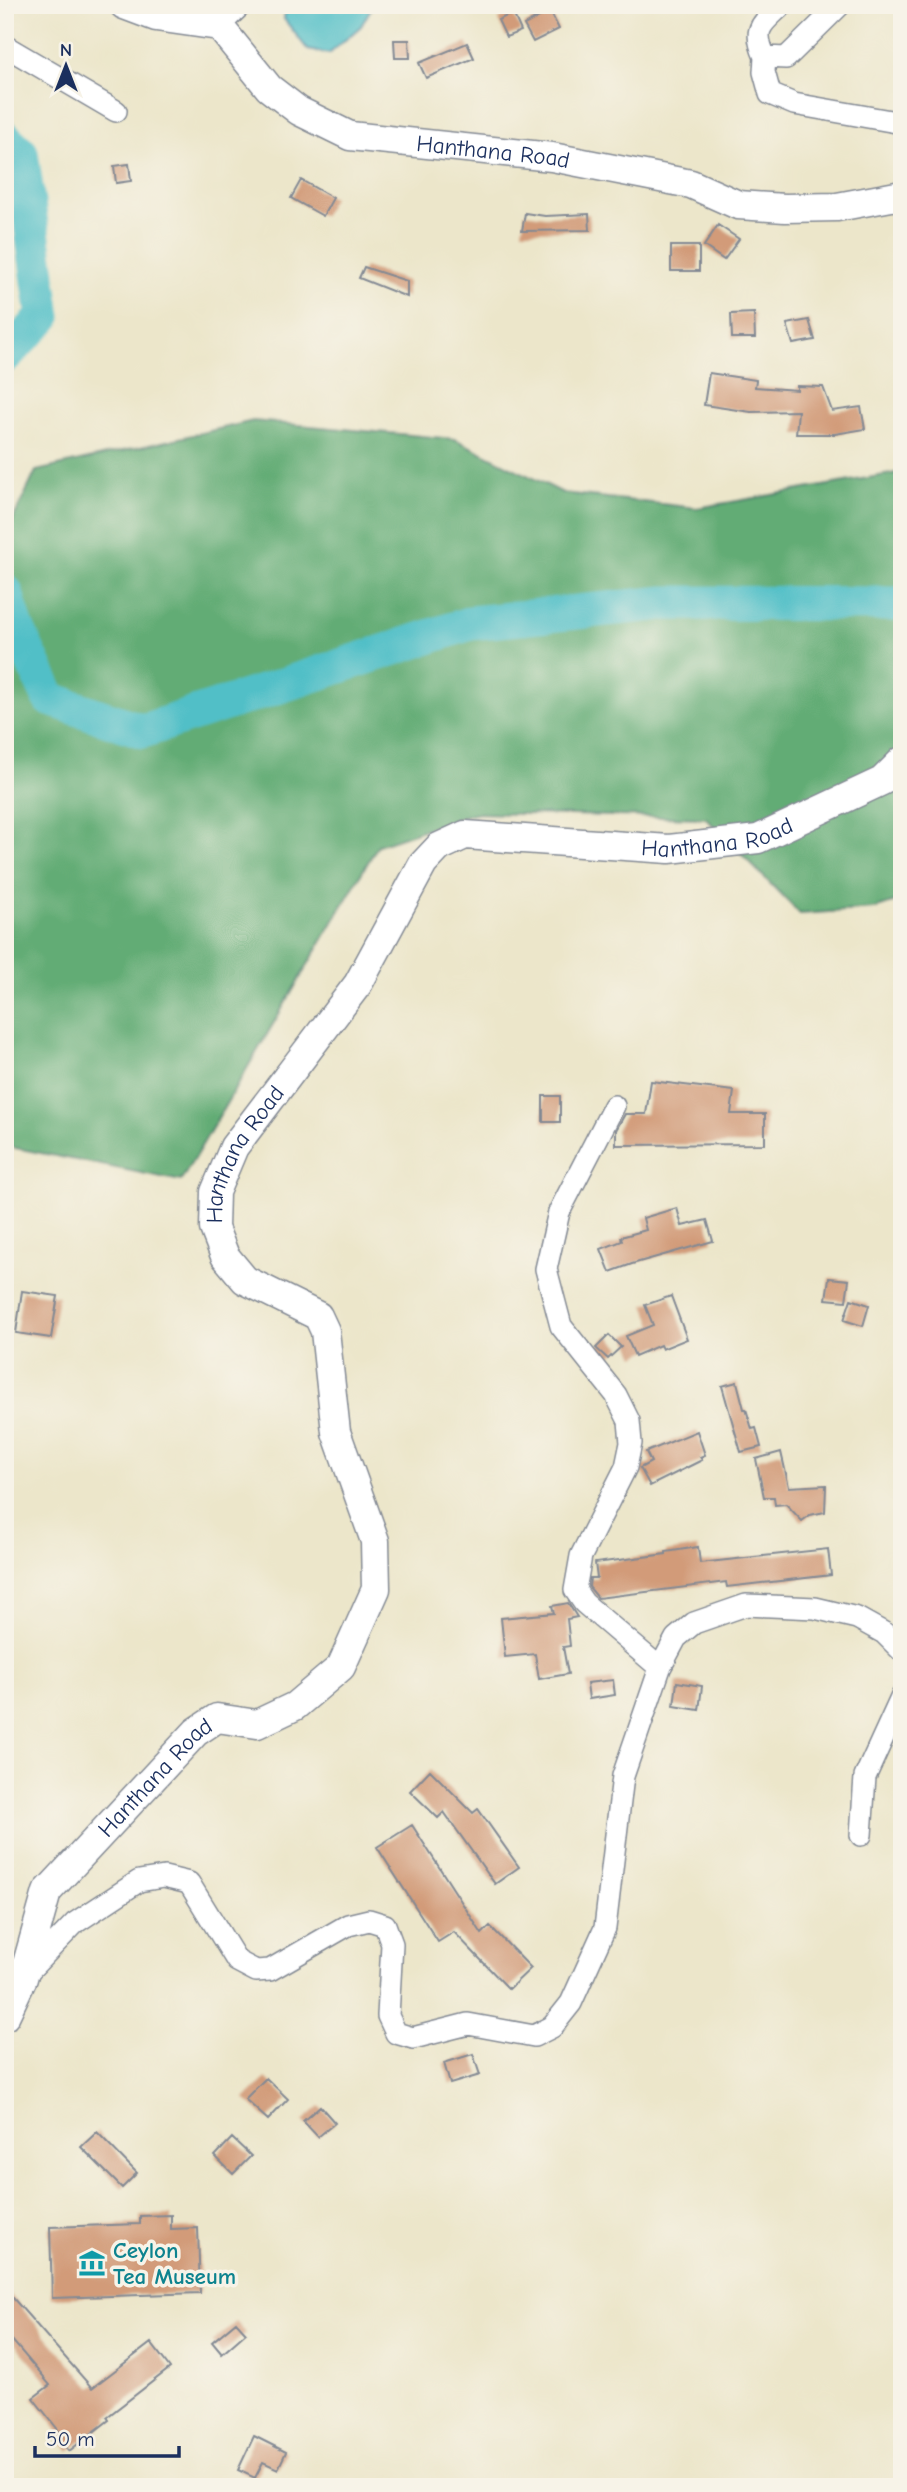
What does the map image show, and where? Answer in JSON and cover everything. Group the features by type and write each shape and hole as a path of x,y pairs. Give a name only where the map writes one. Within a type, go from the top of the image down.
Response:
{"street":[{"path":"124,5 156,17 219,26 241,5"},
{"path":"782,5 760,26 758,40 765,57 764,72 770,94 793,104 902,124"},
{"path":"765,57 786,58 840,5"},
{"name":"Hanthana Road","path":"219,26 269,88 299,111 350,135 552,157 691,184 738,205 837,207 902,195"},
{"path":"5,46 116,111"},
{"name":"Hanthana Road","path":"5,2016 47,1892 197,1732 217,1718 257,1724 295,1706 341,1667 376,1589 375,1541 336,1432 325,1331 318,1316 245,1280 225,1256 214,1228 215,1192 234,1147 358,984 423,864 439,847 465,835 669,849 758,839 882,781 902,761"},
{"path":"614,1106 559,1212 546,1269 561,1326 616,1395 629,1421 631,1443 626,1467 581,1556 575,1590 584,1603 660,1668"},
{"path":"14,1984 75,1923 138,1881 164,1877 189,1883 237,1961 256,1971 270,1970 348,1925 369,1920 385,1924 392,1944 388,2016 396,2033 413,2038 468,2024 534,2036 552,2026 571,2003 605,1928 622,1776 660,1668 676,1637 694,1623 746,1605 815,1608 857,1618 884,1633 902,1651"},
{"path":"861,1835 864,1777 902,1696"}],"green space":[{"path":"253,421 455,439 563,493 697,508 902,472 902,900 874,909 800,914 706,818 473,813 378,845 181,1181 5,1146 5,536 36,471"}],"water":[{"path":"286,5 373,5 361,26 329,54 308,50 284,19"}],"building":[{"path":"550,11 559,29 533,42 524,25"},
{"path":"513,13 521,31 506,37 498,20"},
{"path":"394,40 409,40 410,58 395,58"},
{"path":"467,43 474,58 426,78 419,63"},
{"path":"129,164 131,181 116,183 114,166"},
{"path":"301,180 333,198 323,216 291,198"},
{"path":"525,213 545,216 589,214 590,230 522,231"},
{"path":"718,225 739,239 724,260 704,246"},
{"path":"671,246 699,246 699,271 671,271"},
{"path":"364,267 407,281 407,297 359,278"},
{"path":"754,313 755,338 732,338 731,314"},
{"path":"809,320 815,340 793,344 787,324"},
{"path":"709,373 756,380 755,387 797,390 797,386 823,387 832,411 861,407 865,429 835,434 796,434 798,411 751,412 704,405"},
{"path":"651,1081 734,1091 731,1114 765,1114 765,1144 616,1145 616,1130 625,1114 646,1114"},
{"path":"543,1096 560,1096 560,1122 543,1122"},
{"path":"677,1208 682,1226 707,1220 713,1241 610,1272 601,1249 622,1241 621,1237 646,1230 643,1218"},
{"path":"829,1278 849,1280 846,1301 826,1299"},
{"path":"22,1291 58,1296 51,1338 16,1333"},
{"path":"671,1296 687,1339 662,1349 660,1345 635,1356 626,1336 653,1325 645,1305"},
{"path":"851,1299 869,1305 863,1326 844,1320"},
{"path":"609,1335 621,1347 608,1359 596,1348"},
{"path":"737,1382 744,1409 752,1429 756,1428 761,1447 741,1452 722,1386"},
{"path":"697,1431 705,1455 700,1457 702,1460 650,1486 640,1468 651,1462 646,1452"},
{"path":"781,1452 789,1487 826,1485 825,1512 810,1515 802,1521 786,1504 775,1505 774,1497 764,1497 756,1459"},
{"path":"698,1547 700,1563 828,1549 831,1575 727,1587 726,1582 598,1598 589,1587 590,1578 597,1578 595,1563"},
{"path":"568,1603 577,1617 567,1619 570,1646 563,1647 568,1674 539,1679 535,1654 505,1657 501,1618 554,1613 552,1606"},
{"path":"613,1680 615,1695 589,1699 587,1683"},
{"path":"677,1682 702,1686 699,1710 674,1706"},
{"path":"430,1770 473,1813 478,1809 519,1867 495,1884 444,1812 438,1818 410,1791"},
{"path":"412,1825 482,1934 490,1926 531,1968 509,1989 454,1932 438,1942 377,1847"},
{"path":"473,2054 480,2075 450,2084 444,2063"},
{"path":"266,2078 288,2099 268,2120 245,2099"},
{"path":"320,2106 335,2123 318,2137 303,2121"},
{"path":"97,2132 137,2173 122,2188 81,2147"},
{"path":"232,2138 251,2156 233,2174 215,2156"},
{"path":"171,2215 171,2229 198,2228 200,2293 52,2298 50,2227 140,2224 140,2216"},
{"path":"5,2289 92,2388 151,2343 170,2368 107,2417 109,2420 69,2451 59,2439 63,2436 33,2398 50,2385 5,2332"},
{"path":"236,2322 246,2333 222,2354 212,2342"},
{"path":"254,2436 286,2452 278,2469 263,2462 255,2478 238,2470"}],"waterway":[{"path":"5,138 21,153 44,317 5,356"},
{"path":"5,591 17,628 50,699 143,731 471,623 665,603 902,604"}],"place":[{"name":"Ceylon Tea Museum","path":"92,2263"}]}
